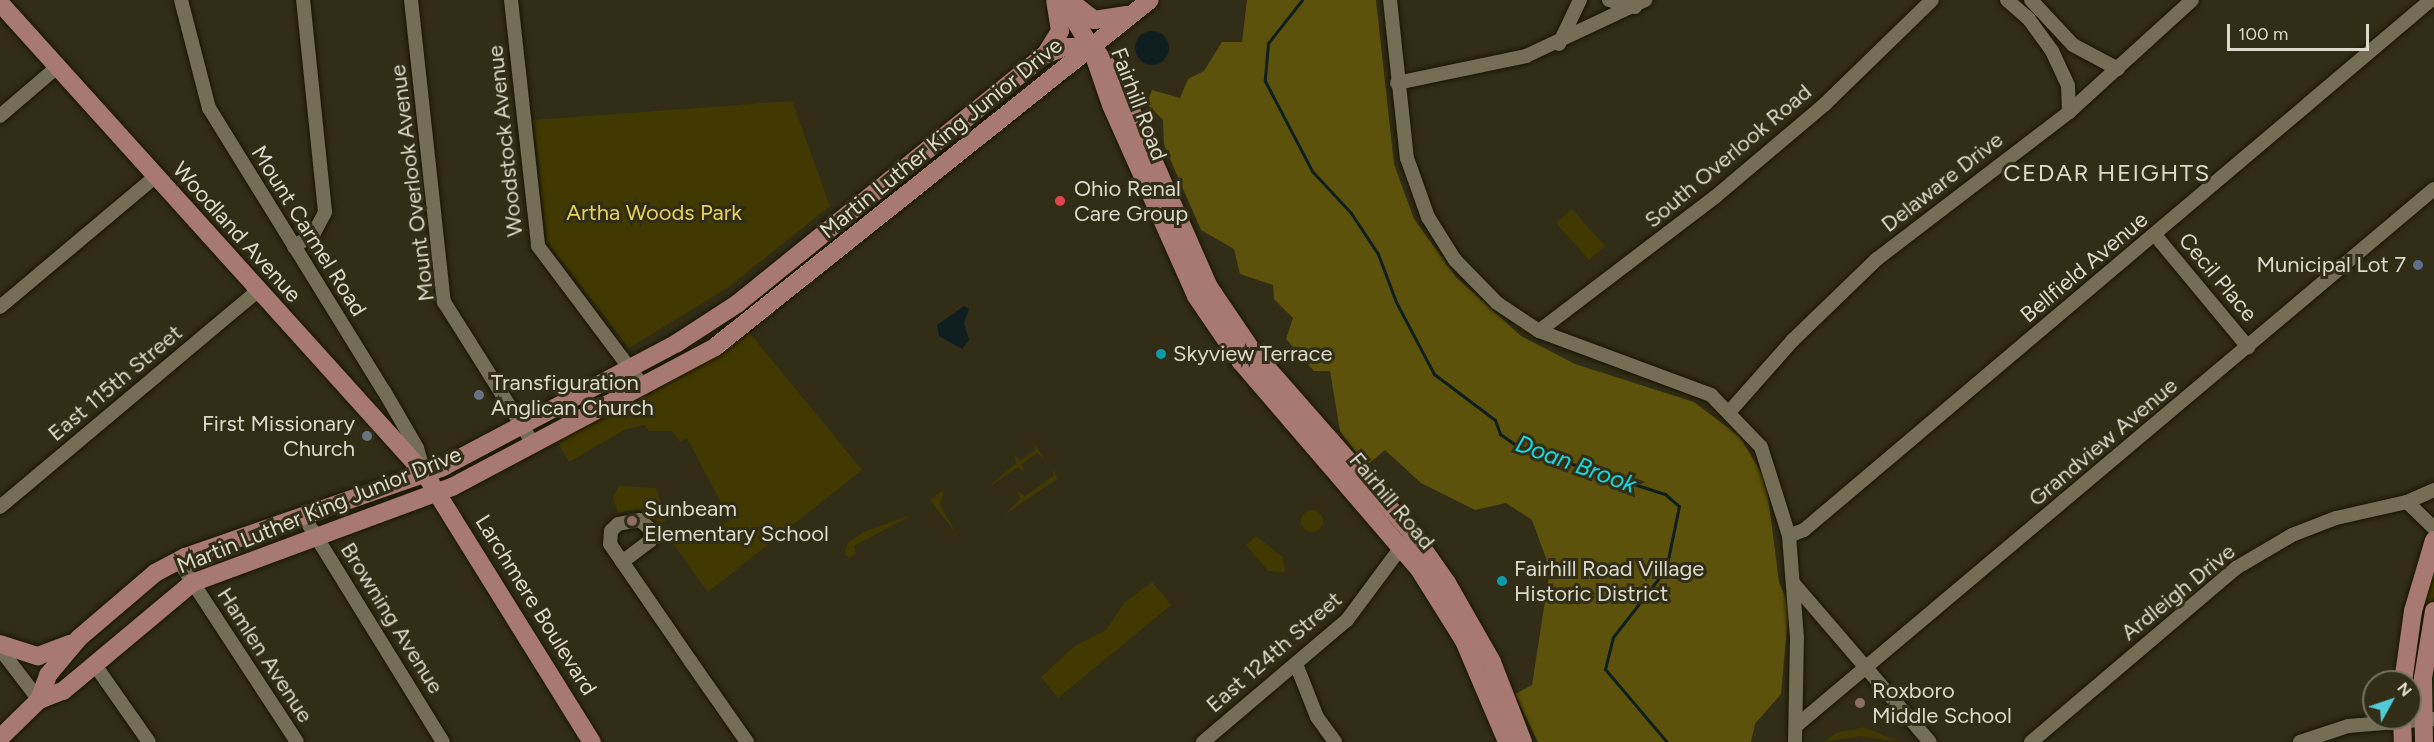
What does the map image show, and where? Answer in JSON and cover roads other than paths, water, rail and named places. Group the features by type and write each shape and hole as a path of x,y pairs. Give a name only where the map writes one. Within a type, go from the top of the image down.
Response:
{"main road":[{"path":"1045,55 1060,31 1054,0"},
{"name":"Fairhill Road","path":"1062,0 1091,47 1183,251 1247,357 1407,540 1467,630 1523,742"},
{"path":"1069,0 1105,22 1144,5"},
{"name":"Woodland Avenue","path":"0,3 56,68 424,474 438,493"},
{"path":"1091,47 1144,5"},
{"name":"Martin Luther King Junior Drive","path":"39,700 48,675 79,638 178,560 424,474 630,368 711,322 1045,55 1065,47 1091,47"},
{"name":"Martin Luther King Junior Drive","path":"39,700 63,691 192,583 438,493 644,387 723,341 799,283 1091,47"},
{"name":"Larchmere Boulevard","path":"438,493 592,742"},
{"path":"2405,670 2413,611 2434,540"},
{"path":"2424,742 2428,719 2424,661 2434,611"},
{"name":"Fairhill Road","path":"1467,630 1507,742"},
{"path":"0,644 38,656 79,638"},
{"path":"0,738 39,700"}],"street":[{"name":"Mount Carmel Road","path":"181,0 209,108 417,448 424,474"},
{"path":"294,247 314,233 325,212 303,0"},
{"name":"Mount Overlook Avenue","path":"411,0 442,292 534,445"},
{"name":"Woodstock Avenue","path":"511,0 538,246 644,387"},
{"path":"1390,0 1397,83 1410,170 1437,232 1481,289 1539,331 1678,380 1731,411 1769,463 1788,536 1794,584 1795,742"},
{"path":"1558,44 1580,0"},
{"path":"1609,0 1640,4"},
{"name":"South Overlook Road","path":"1539,331 1715,197 1825,104 1932,0"},
{"path":"2007,0 2028,18 2052,51 2068,86 2069,112"},
{"path":"2031,0 2073,45 2118,69"},
{"name":"Delaware Drive","path":"1731,411 1793,340 1877,259 2069,112 2192,0"},
{"name":"Bellfield Avenue","path":"1788,536 1804,530 2431,0"},
{"path":"1397,83 1486,66 1558,44 1640,4"},
{"path":"0,116 56,68"},
{"path":"955,129 969,146"},
{"path":"0,307 155,177"},
{"name":"Grandview Avenue","path":"1796,726 2434,189"},
{"name":"Cecil Place","path":"2156,234 2248,347"},
{"path":"785,265 799,283"},
{"name":"East 115th Street","path":"0,507 257,291"},
{"name":"Ardleigh Drive","path":"2031,742 2236,568 2325,522 2407,502 2434,490"},
{"path":"2407,502 2434,528"},
{"name":"Browning Avenue","path":"304,517 443,742"},
{"name":"East 124th Street","path":"1203,742 1296,664 1356,609 1407,540"},
{"name":"Hamlen Avenue","path":"178,560 297,742"},
{"path":"622,562 747,742"},
{"path":"1794,584 1930,742"},
{"path":"0,649 39,700"},
{"path":"1296,664 1317,717 1335,742"},
{"path":"95,665 149,742"},
{"path":"2300,742 2348,726 2362,724"}],"waterway":[{"name":"Doan Brook","path":"1302,0 1268,43 1265,81 1312,171 1351,213 1378,254 1396,302 1434,374 1495,420 1500,434 1517,446 1665,494 1679,506 1666,569 1613,637 1605,669 1667,742"}],"place":[{"name":"Ohio Renal Care Group","path":"1060,201"},
{"name":"Municipal Lot 7","path":"2418,265"},
{"name":"Skyview Terrace","path":"1161,354"},
{"name":"Transfiguration Anglican Church","path":"479,395"},
{"name":"First Missionary Church","path":"367,436"},
{"name":"Sunbeam Elementary School","path":"632,521"},
{"name":"Fairhill Road Village Historic District","path":"1502,581"},
{"name":"Roxboro Middle School","path":"1860,703"}],"district":[{"name":"CEDAR HEIGHTS","path":"2107,173"}],"park label":[{"name":"Artha Woods Park","path":"654,213"}]}
